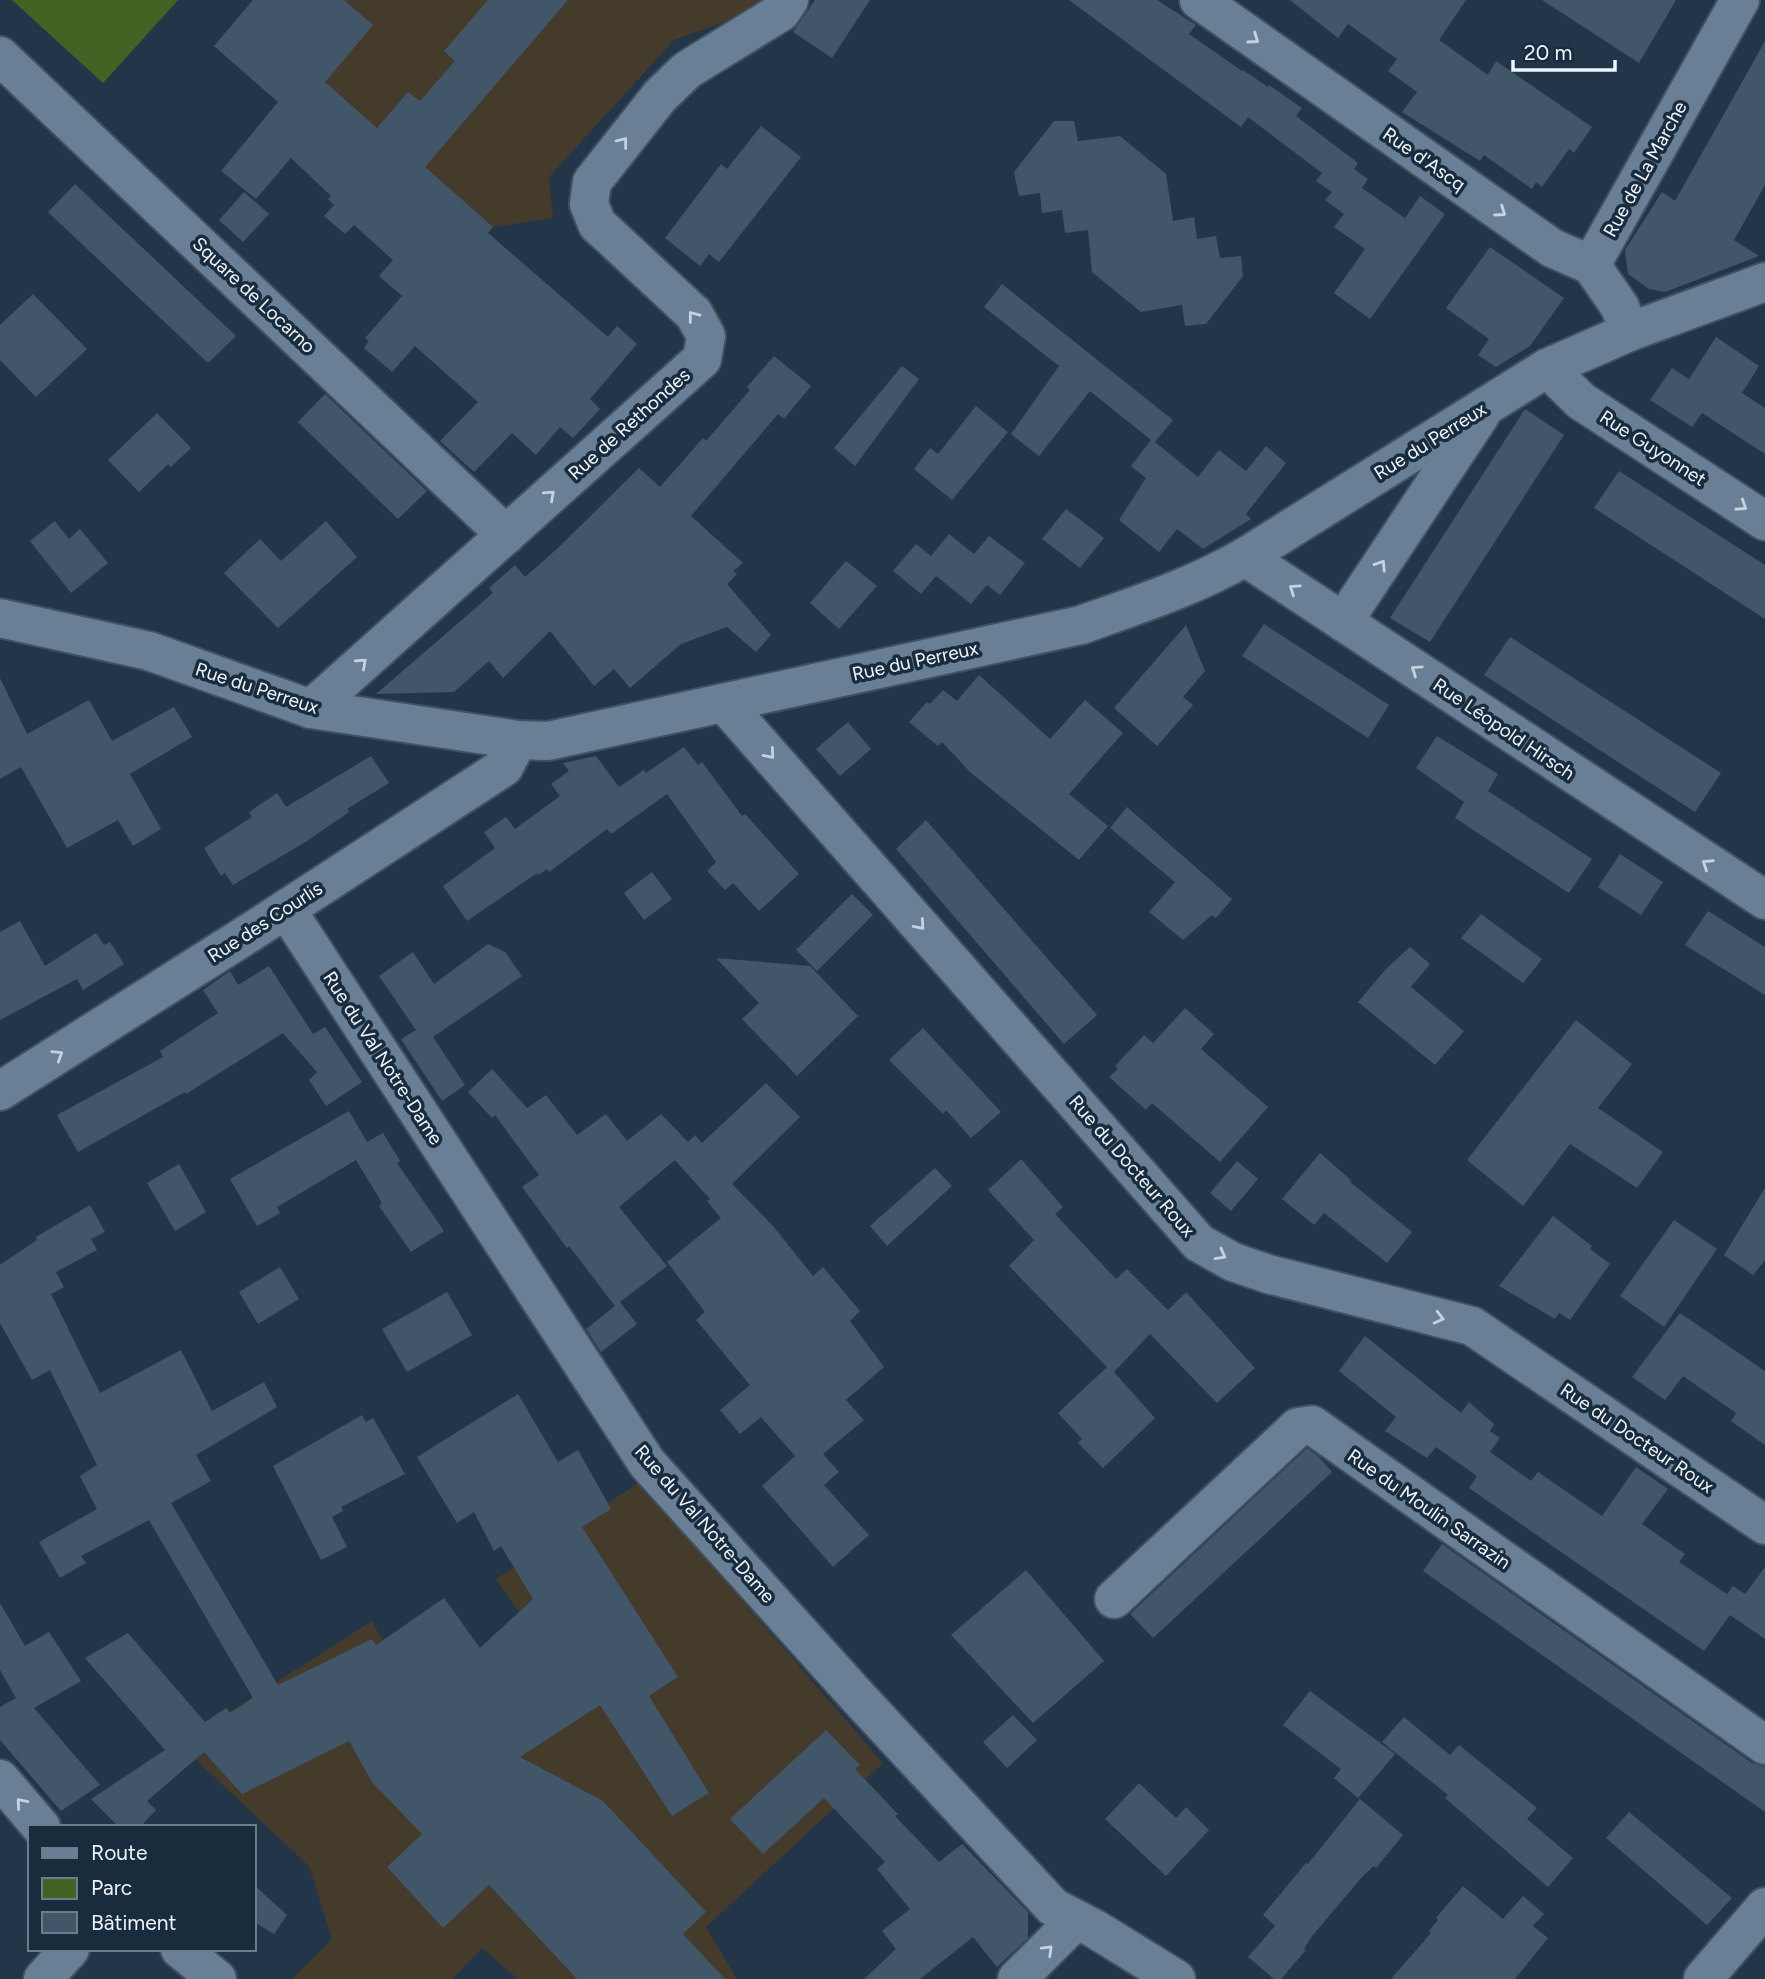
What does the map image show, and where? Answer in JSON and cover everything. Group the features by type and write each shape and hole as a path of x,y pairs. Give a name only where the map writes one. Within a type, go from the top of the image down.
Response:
{"street":[{"name":"Rue de Rethondes","path":"312,709 702,359 706,336 694,314 597,225 589,204 592,182 660,96 687,70 781,12 789,0"},
{"name":"Rue d'Ascq","path":"1199,0 1552,248 1591,265"},
{"name":"Rue de La Marche","path":"1591,265 1740,0"},
{"name":"Square de Locarno","path":"0,56 506,535"},
{"path":"1591,265 1620,307 1629,332"},
{"name":"Rue du Perreux","path":"0,618 149,651 312,709 517,740 548,741 1081,625 1164,596 1219,572 1245,557 1547,368 1629,332 1765,282"},
{"name":"Rue Guyonnet","path":"1547,368 1581,401 1765,521"},
{"path":"1343,622 1486,406"},
{"name":"Rue Léopold Hirsch","path":"1245,557 1765,900"},
{"name":"Rue du Docteur Roux","path":"724,703 1199,1243 1233,1262 1268,1275 1472,1326 1765,1525"},
{"name":"Rue des Courlis","path":"0,1091 504,767 517,740"},
{"name":"Rue du Val Notre-Dame","path":"286,909 647,1463 856,1695 1053,1907 1095,1929 1176,1979"},
{"name":"Rue du Moulin Sarrazin","path":"1114,1599 1298,1427 1312,1426 1757,1742 1765,1745"},
{"path":"0,1779 39,1825"},
{"path":"1703,1979 1765,1907"},
{"path":"1017,1979 1076,1920"},
{"path":"44,1979 68,1951"},
{"path":"182,1951 217,1979"}],"shaded area":[{"path":"253,0 765,0 758,10 674,40 549,177 553,218 493,227 474,249 449,251 214,46"},
{"path":"640,1482 883,1763 706,1927 737,1979 518,1979 482,1948 452,1979 292,1979 332,1939 309,1866 179,1744 372,1621 425,1719 542,1645 496,1579"}],"green space":[{"path":"12,0 178,0 103,83"}],"building":[{"path":"253,0 344,0 373,25 325,82 377,128 408,92 420,101 455,61 444,51 488,0 568,0 425,167 493,227 488,233 608,337 617,326 637,344 590,399 600,409 573,438 560,427 536,455 512,433 474,472 440,441 478,402 415,346 392,372 364,348 369,341 365,338 402,296 379,276 393,260 354,225 345,234 324,216 334,205 328,199 331,196 291,158 256,199 221,171 278,102 214,46"},
{"path":"815,0 870,0 832,58 793,32"},
{"path":"1069,0 1157,0 1196,25 1189,34 1302,108 1296,116 1358,163 1354,169 1368,179 1362,188 1405,218 1420,196 1445,214 1370,319 1334,293 1365,249 1334,227 1344,214 1325,200 1332,192 1316,181 1322,173 1248,117 1241,127"},
{"path":"1290,0 1466,0 1439,40 1488,75 1496,61 1592,127 1574,153 1569,149 1542,187 1536,182 1532,189 1484,155 1480,161 1402,112 1417,92 1388,71 1397,59 1348,24 1338,38"},
{"path":"1542,0 1676,0 1639,63"},
{"path":"1765,41 1765,185 1734,240 1759,256 1665,292 1649,289 1628,274 1625,250 1662,192 1675,201"},
{"path":"1054,121 1074,121 1078,141 1120,136 1166,174 1173,221 1194,217 1197,239 1216,236 1220,258 1241,256 1243,276 1206,324 1185,326 1182,305 1141,312 1092,272 1088,230 1065,233 1062,210 1042,213 1040,193 1019,196 1014,172"},
{"path":"761,126 801,157 719,262 709,254 700,266 665,238 721,164 727,169"},
{"path":"75,184 236,336 208,363 48,212"},
{"path":"244,192 269,214 243,242 219,220"},
{"path":"1490,247 1564,298 1530,346 1496,367 1478,355 1489,339 1446,308"},
{"path":"1002,284 1173,420 1155,442 1198,477 1219,450 1246,471 1266,446 1286,463 1246,514 1251,519 1203,549 1177,529 1159,552 1119,520 1146,478 1131,466 1151,440 1090,391 1039,456 1011,434 1059,366 984,307"},
{"path":"33,294 87,349 36,397 0,360 0,325"},
{"path":"1716,337 1759,366 1742,393 1765,408 1765,454 1702,413 1692,427 1650,400 1672,368 1689,379"},
{"path":"774,356 811,386 784,419 778,414 691,516 743,563 733,571 737,574 727,584 771,635 756,652 727,627 681,644 630,688 614,669 594,686 550,631 503,678 489,661 454,692 376,694 493,593 489,588 515,565 525,577 639,468 660,487 703,438 706,441 750,390 747,387"},
{"path":"902,366 919,379 855,466 834,448"},
{"path":"325,394 427,491 398,519 298,422"},
{"path":"976,406 1008,432 952,500 914,469 930,448 938,454"},
{"path":"1525,409 1564,435 1430,642 1390,618"},
{"path":"157,413 191,448 171,467 168,464 139,492 108,460"},
{"path":"1619,471 1765,565 1765,619 1594,508"},
{"path":"1066,509 1104,538 1080,568 1042,539"},
{"path":"55,521 69,539 80,529 108,563 71,593 30,541"},
{"path":"326,521 357,557 278,628 224,573 260,539 281,561"},
{"path":"949,534 974,554 989,536 1025,563 1000,595 987,585 971,604 936,576 921,594 893,571 916,544 931,556"},
{"path":"846,561 877,586 839,629 810,603"},
{"path":"1264,624 1389,705 1368,738 1242,656"},
{"path":"1186,625 1205,671 1183,697 1193,705 1157,746 1114,708"},
{"path":"1510,637 1721,773 1695,812 1484,675"},
{"path":"979,675 1050,739 1085,700 1123,733 1069,794 1108,826 1079,860 971,773 942,742 938,746 909,722 927,702 930,704 943,690 957,701"},
{"path":"0,678 27,734 89,700 112,741 174,707 192,737 130,774 161,829 133,846 118,820 67,848 21,767 0,779"},
{"path":"848,722 871,749 840,776 816,749"},
{"path":"1437,736 1498,774 1488,791 1592,859 1569,893 1455,818 1464,802 1416,768"},
{"path":"684,747 698,765 702,762 742,816 745,814 799,874 759,911 733,883 725,890 707,871 716,862 667,794 611,834 607,829 549,872 547,869 538,875 537,873 467,921 443,886 495,848 484,832 506,817 515,829 560,796 551,784 569,771 563,763 596,756 619,787 644,770 646,773"},
{"path":"371,756 389,783 347,809 349,812 307,841 233,885 225,873 221,876 204,848 252,817 249,812 277,793 286,807"},
{"path":"1127,807 1232,899 1217,917 1212,915 1183,940 1149,912 1175,882 1110,828"},
{"path":"926,820 1097,1015 1064,1044 896,849"},
{"path":"1620,854 1663,882 1641,915 1598,887"},
{"path":"652,872 672,899 644,920 624,893"},
{"path":"852,894 873,915 817,971 796,950"},
{"path":"1708,911 1765,947 1765,995 1685,945"},
{"path":"1481,914 1542,959 1523,983 1461,938"},
{"path":"20,921 45,966 96,933 104,945 110,942 124,964 83,990 77,979 0,1020 0,932"},
{"path":"488,944 505,952 522,976 433,1037 465,1085 442,1101 401,1039 416,1030 379,976 413,952 434,984"},
{"path":"1410,947 1430,964 1411,987 1464,1031 1435,1065 1358,1002 1386,969"},
{"path":"716,958 810,966 858,1016 797,1076 742,1019 759,1003"},
{"path":"269,966 313,1034 325,1027 362,1082 326,1106 309,1080 317,1072 283,1033 186,1094 185,1092 78,1152 57,1115 163,1057 160,1051 218,1013 203,990 230,971 238,985"},
{"path":"1185,1008 1214,1034 1201,1049 1268,1107 1220,1162 1152,1103 1146,1110 1109,1077 1118,1069 1115,1066 1144,1035 1153,1043"},
{"path":"1576,1020 1632,1064 1598,1108 1663,1152 1637,1188 1570,1144 1523,1206 1467,1160"},
{"path":"923,1028 1001,1112 971,1138 946,1110 943,1114 889,1060"},
{"path":"492,1069 527,1108 546,1095 577,1135 606,1114 627,1141 661,1114 688,1142 695,1135 702,1143 766,1083 800,1117 732,1184 773,1226 813,1276 823,1267 860,1311 850,1321 884,1367 846,1400 864,1420 823,1454 839,1472 824,1485 869,1535 833,1567 762,1486 795,1456 761,1417 740,1434 720,1410 750,1385 696,1320 705,1312 667,1262 721,1218 707,1201 710,1199 675,1160 619,1207 667,1266 620,1302 637,1324 601,1352 586,1329 615,1306 569,1246 567,1248 522,1187 539,1175 495,1115 492,1118 468,1092"},
{"path":"349,1111 367,1142 383,1133 400,1161 397,1163 444,1231 411,1252 379,1206 382,1203 356,1160 277,1207 280,1213 257,1226 230,1179"},
{"path":"1320,1153 1352,1181 1350,1182 1412,1232 1387,1263 1324,1213 1314,1225 1282,1199"},
{"path":"1021,1159 1063,1207 1055,1214 1116,1279 1127,1269 1168,1310 1186,1292 1255,1368 1217,1403 1150,1334 1114,1372 1155,1418 1103,1468 1078,1443 1082,1439 1058,1413 1107,1367 1009,1266 1034,1240 988,1190"},
{"path":"1237,1161 1258,1179 1231,1211 1210,1193"},
{"path":"179,1164 206,1212 175,1231 147,1183"},
{"path":"935,1168 952,1186 887,1246 870,1226"},
{"path":"1765,1188 1765,1260 1753,1275 1724,1255"},
{"path":"90,1205 105,1232 91,1239 97,1250 56,1272 64,1287 51,1294 100,1393 181,1350 212,1411 264,1382 277,1407 196,1455 211,1481 171,1503 278,1685 372,1639 376,1645 444,1598 480,1648 533,1599 501,1546 494,1551 474,1512 457,1523 417,1457 518,1394 558,1462 578,1450 611,1509 582,1527 678,1677 649,1696 709,1793 672,1816 600,1705 520,1757 603,1801 706,1912 683,1934 725,1979 577,1979 489,1885 443,1928 387,1867 422,1834 372,1782 349,1741 242,1794 204,1752 147,1801 156,1810 142,1825 117,1825 91,1799 165,1750 85,1658 128,1633 205,1722 226,1708 230,1713 253,1698 149,1520 81,1556 86,1563 60,1578 39,1542 97,1509 80,1476 97,1465 50,1370 32,1380 0,1323 0,1265 37,1240 36,1237"},
{"path":"1553,1216 1592,1246 1590,1249 1610,1264 1570,1320 1559,1313 1555,1319 1499,1286"},
{"path":"1674,1220 1717,1249 1664,1327 1620,1296"},
{"path":"280,1267 299,1299 258,1324 239,1292"},
{"path":"447,1292 472,1335 407,1372 382,1329"},
{"path":"1680,1313 1765,1371 1765,1445 1731,1421 1736,1413 1683,1376 1665,1400 1632,1377"},
{"path":"1365,1336 1461,1413 1469,1402 1494,1424 1490,1431 1500,1438 1490,1452 1531,1481 1538,1472 1602,1516 1636,1467 1668,1489 1642,1524 1685,1554 1679,1562 1727,1594 1733,1586 1745,1594 1765,1567 1765,1639 1730,1615 1704,1651 1469,1488 1477,1476 1436,1447 1427,1458 1385,1431 1396,1417 1339,1371"},
{"path":"362,1415 366,1422 373,1418 405,1474 341,1507 343,1511 332,1517 347,1547 321,1560 273,1466"},
{"path":"1307,1448 1332,1472 1153,1638 1130,1614"},
{"path":"1442,1544 1752,1763 1765,1767 1765,1812 1423,1571"},
{"path":"1026,1570 1104,1661 1033,1723 951,1635"},
{"path":"0,1603 25,1646 49,1632 81,1681 34,1708 100,1785 61,1811 0,1740 0,1707 16,1698 0,1670"},
{"path":"1310,1691 1395,1754 1358,1798 1334,1778 1341,1769 1283,1725"},
{"path":"1013,1715 1037,1740 1007,1768 983,1742"},
{"path":"1404,1717 1450,1755 1459,1745 1537,1808 1527,1819 1573,1858 1548,1887 1445,1798 1448,1795 1382,1742"},
{"path":"826,1730 860,1765 855,1769 898,1814 895,1816 939,1862 962,1844 1028,1912 1028,1938 997,1967 973,1937 920,1979 864,1979 896,1949 882,1931 910,1909 877,1869 885,1862 824,1798 763,1854 730,1819"},
{"path":"1139,1783 1176,1818 1186,1807 1209,1830 1166,1876 1105,1819"},
{"path":"1360,1799 1403,1835 1376,1868 1374,1866 1363,1876 1312,1936 1304,1949 1306,1950 1281,1979 1274,1979 1248,1957 1275,1926 1263,1915"},
{"path":"1629,1812 1732,1898 1707,1925 1606,1838"},
{"path":"1463,1886 1503,1919 1523,1896 1544,1914 1533,1926 1548,1938 1515,1979 1391,1979 1431,1933 1429,1931 1438,1920 1436,1918"},
{"path":"256,1887 287,1915 274,1934 256,1923"}]}
